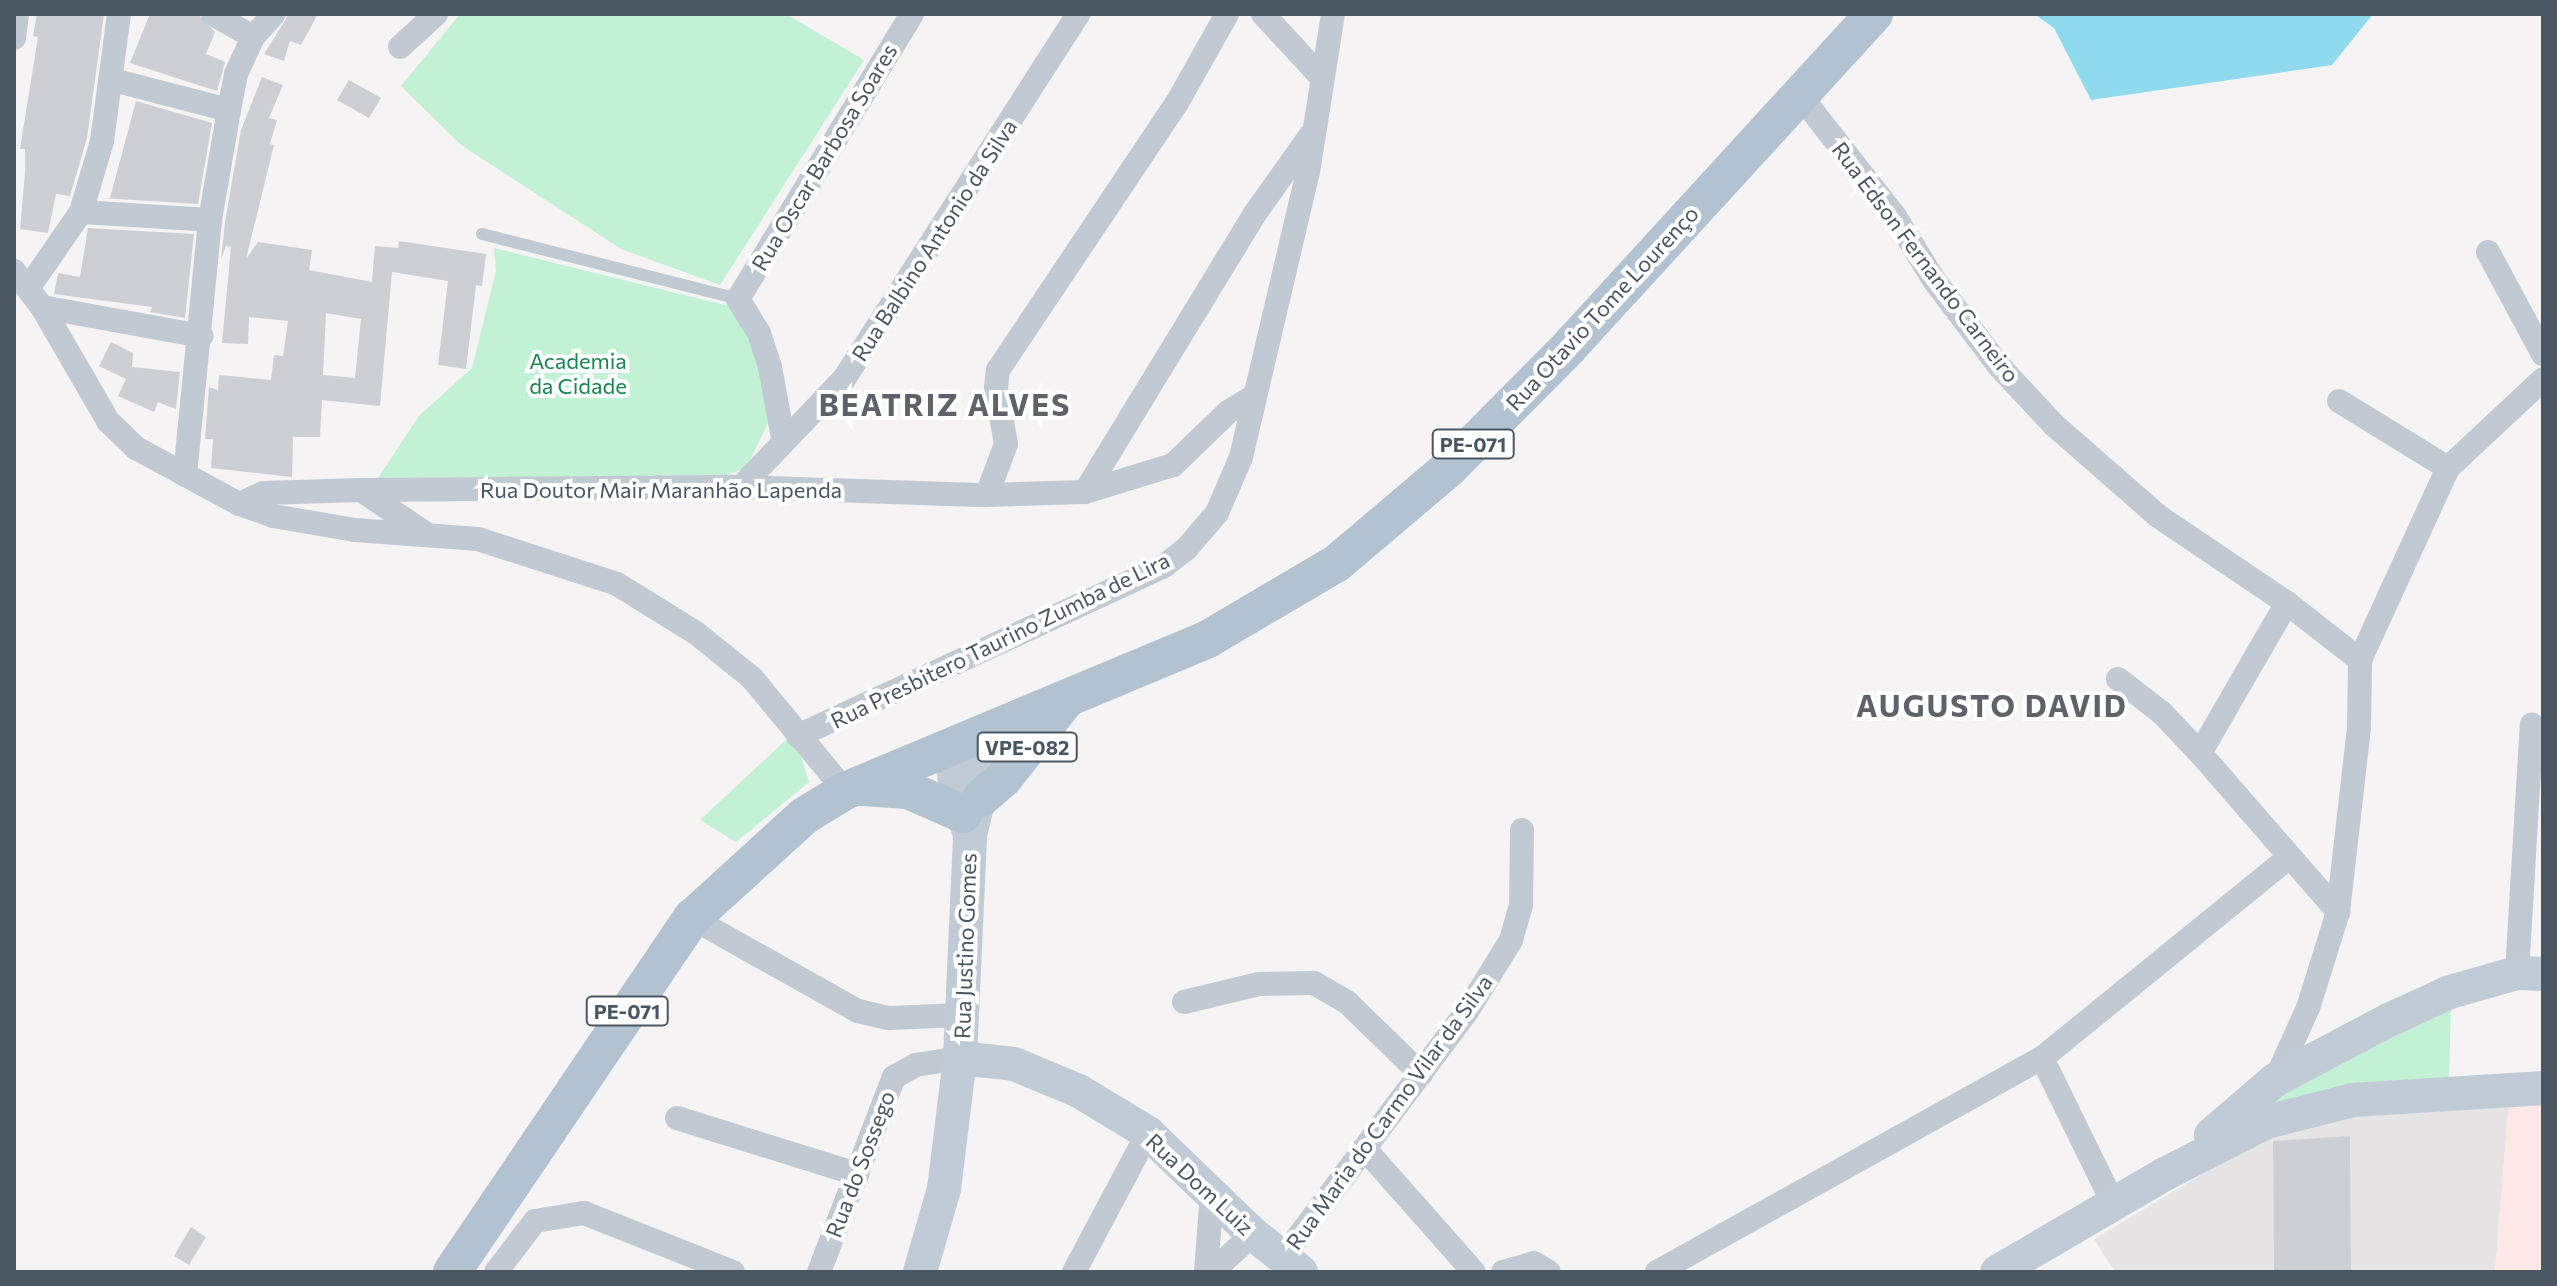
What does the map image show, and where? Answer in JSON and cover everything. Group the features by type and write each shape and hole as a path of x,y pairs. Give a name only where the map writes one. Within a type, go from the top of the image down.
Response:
{"main road":[{"name":"PE-071","path":"1799,94 1874,14"},
{"name":"Rua Otavio Tome Lourenço","path":"452,1272 692,918 804,816 851,788 961,744 1071,693 1208,639 1282,600 1382,529 1568,348 1799,94"},
{"name":"VPE-082","path":"971,816 1071,693"},
{"path":"851,788 908,790 971,816"}],"street":[{"path":"14,38 17,14"},
{"path":"28,288 81,212 113,80 119,14"},
{"path":"213,14 253,37"},
{"path":"185,475 210,220 229,110 236,74 253,37 274,14"},
{"path":"400,47 436,14"},
{"name":"Rua Oscar Barbosa Soares","path":"738,299 912,14"},
{"name":"Rua Balbino Antonio da Silva","path":"741,487 783,438 844,379 1078,14"},
{"path":"987,495 1006,444 996,388 998,370 1177,103 1227,14"},
{"path":"1263,14 1322,78"},
{"name":"Rua Presbitero Taurino Zumba de Lira","path":"798,736 1164,566 1217,513 1241,457 1308,172 1311,135 1333,14"},
{"path":"113,80 229,110"},
{"name":"Rua Edson Fernando Carneiro","path":"1799,94 1894,215 1934,280 1999,366 2054,425 2158,516 2287,603 2360,660"},
{"path":"1085,492 1254,215 1311,135"},
{"path":"81,212 210,220"},
{"path":"2488,252 2543,354"},
{"path":"28,288 201,336"},
{"path":"28,288 108,421 136,448 239,504 327,525 478,539 617,584 696,633 752,678 798,736 851,788"},
{"path":"738,299 759,333 770,367 783,438"},
{"path":"2262,1124 2263,1103 2308,1008 2338,912 2359,727 2360,660 2448,468 2543,379"},
{"name":"Rua Doutor Mair Maranhão Lapenda","path":"239,504 264,493 361,490 741,487 987,495 1085,492 1173,465 1228,412 1253,397"},
{"path":"2339,401 2448,468"},
{"path":"361,490 429,535"},
{"path":"2200,753 2287,603"},
{"path":"2118,679 2162,713 2200,753 2287,859 2338,912"},
{"path":"2165,1174 2275,1080 2450,992 2530,974 2532,724"},
{"name":"Rua Justino Gomes","path":"960,1058 971,816 982,771 976,750 961,744"},
{"name":"Rua Maria do Carmo Vilar da Silva","path":"1292,1264 1365,1149 1421,1074 1511,940 1521,904 1522,830"},
{"path":"1657,1272 2042,1058 2287,859"},
{"path":"692,918 858,1011 889,1018 962,1015"},
{"path":"1184,1002 1259,984 1314,983 1331,988 1421,1074"},
{"name":"Rua Dom Luiz","path":"960,1058 1014,1064 1079,1091 1148,1133 1253,1234 1292,1264"},
{"name":"Rua do Sossego","path":"819,1272 894,1077 916,1065 960,1058"},
{"name":"VPE-082","path":"920,1272 944,1189 960,1058"},
{"path":"2042,1058 2113,1203"},
{"path":"2012,1269 2113,1203 2262,1124 2353,1100 2543,1088"},
{"path":"677,1118 857,1174"},
{"path":"1074,1272 1148,1133"},
{"path":"1365,1149 1474,1272"},
{"path":"1206,1272 1212,1193"},
{"path":"496,1272 535,1221 584,1213 733,1272"},
{"path":"1212,1272 1253,1234"},
{"path":"1503,1272 1534,1263 1549,1272"}],"lane":[{"path":"482,234 738,299"}],"shaded area":[{"path":"2543,1099 2543,1272 2495,1272 2509,1100"},
{"path":"2509,1100 2495,1272 2115,1272 2094,1239 2266,1136 2329,1116"}],"green space":[{"path":"460,14 786,14 864,60 720,285 621,249 461,145 401,86"},
{"name":"Academia da Cidade","path":"494,248 733,307 762,355 768,423 746,468 726,475 378,478 419,416 472,368 496,271"},
{"path":"787,739 801,756 809,782 736,842 700,820"},
{"path":"2451,1005 2449,1080 2277,1108 2272,1096"}],"water":[{"path":"2034,14 2373,14 2332,65 2091,100 2054,28"}],"building":[{"path":"37,14 104,14 87,138 70,196 56,194 48,233 20,229 25,149 20,149 38,37 33,36"},
{"path":"150,14 198,14 215,32 206,54 225,62 217,91 130,63"},
{"path":"289,14 318,14 301,45 290,41 284,61 264,54"},
{"path":"262,77 283,85 269,118 277,120 270,144 274,145 246,259 258,242 312,250 309,270 372,282 375,246 398,248 399,241 486,254 482,286 476,285 466,369 438,365 448,281 392,272 380,406 322,400 320,437 293,437 292,477 211,468 213,439 205,439 209,387 218,390 219,375 271,380 274,355 283,356 288,321 249,317 248,344 222,343 231,247 226,246 221,259 241,130","holes":["326,313 361,319 355,378 323,375"]},
{"path":"349,80 381,98 369,118 337,100"},
{"path":"136,101 212,123 198,204 101,198 110,198"},
{"path":"88,228 194,234 185,318 150,312 152,307 54,294 58,273 80,277"},
{"path":"111,342 133,353 132,367 180,372 176,409 158,402 154,412 118,396 126,379 99,366"},
{"path":"2350,1136 2351,1272 2274,1272 2273,1141"},
{"path":"191,1227 206,1237 189,1265 174,1256"}],"district":[{"name":"BEATRIZ ALVES","path":"945,404"},
{"name":"AUGUSTO DAVID","path":"1992,705"}]}
